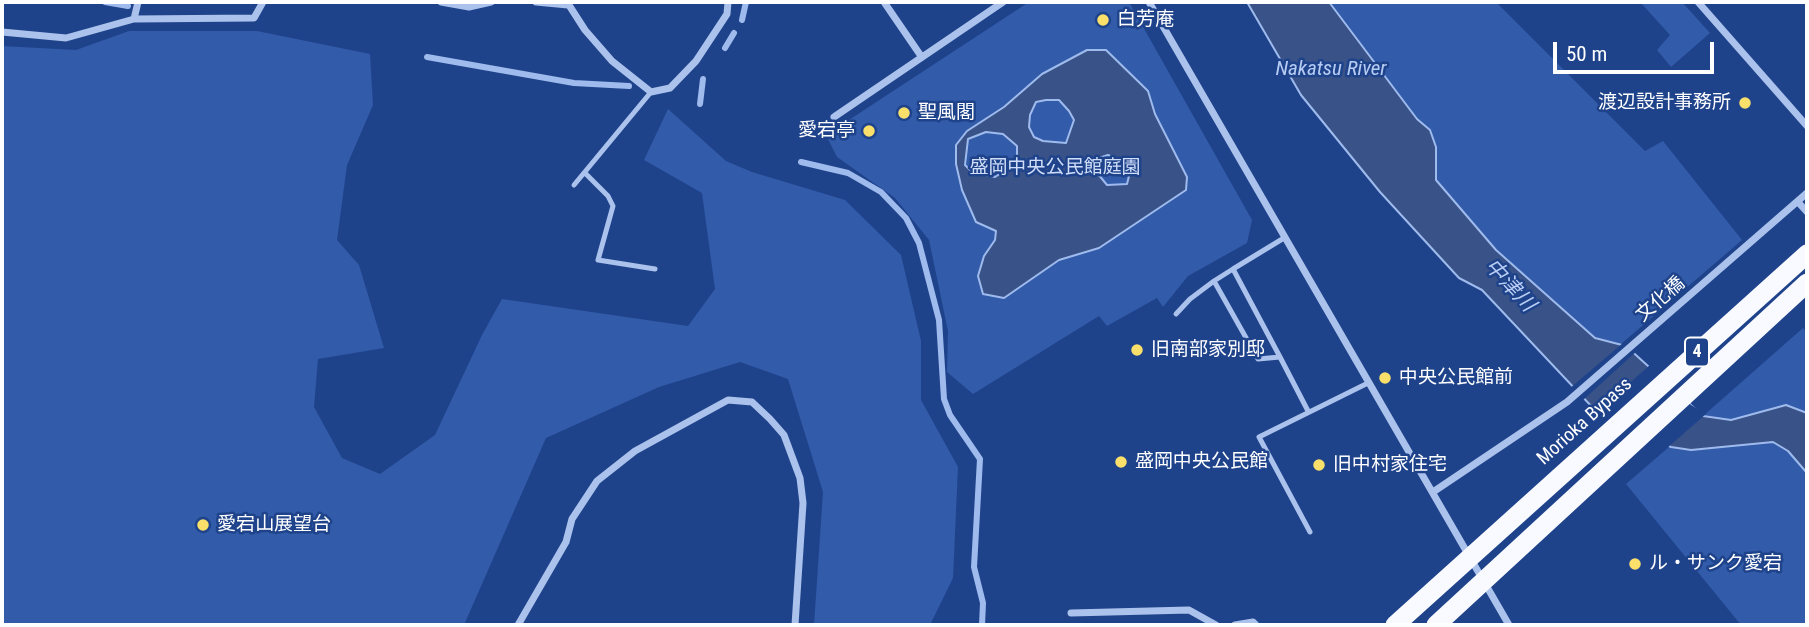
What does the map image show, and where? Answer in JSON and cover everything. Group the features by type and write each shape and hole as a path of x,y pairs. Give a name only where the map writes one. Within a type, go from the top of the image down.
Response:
{"highway":[{"name":"Morioka Bypass","path":"1395,625 1586,450 1807,254"},
{"name":"4","path":"1436,625 1484,583 1602,468 1807,283"}],"street":[{"path":"134,19 138,2"},
{"path":"2,32 66,38 134,19 254,18 263,2"},
{"path":"441,2 469,7 491,2"},
{"path":"536,2 568,3 612,61 651,92 670,88 696,61 727,14 728,2"},
{"path":"884,2 921,56"},
{"path":"834,117 1003,2"},
{"path":"1149,2 1509,625"},
{"path":"1698,2 1807,126"},
{"name":"文化橋","path":"1433,492 1543,420 1807,193"},
{"path":"1798,202 1807,212"},
{"path":"519,625 566,542 572,519 597,481 635,451 728,400 752,402 770,419 784,435 800,478 803,503 795,625"},
{"path":"1071,613 1189,610 1216,625"},
{"path":"1236,625 1253,622 1256,625"}],"lane":[{"path":"574,185 586,174 651,92"},
{"path":"586,174 608,196 613,206 598,260 655,269"},
{"path":"1176,314 1189,299 1214,281 1284,239"},
{"path":"1233,268 1308,411"},
{"path":"1214,281 1258,359 1280,357"},
{"path":"1205,351 1221,342 1249,343"},
{"path":"1310,532 1259,437 1368,383"}],"green space":[{"name":"盛岡中央公民館庭園","path":"1029,2 1129,2 1252,220 1247,243 1188,276 1163,307 1157,298 1107,326 1099,316 973,394 947,372 948,331 929,240 895,198 837,157 826,135"},
{"path":"1329,2 1496,2 1645,151 1663,141 1742,240 1621,344 1595,339 1496,250 1436,180 1436,147 1430,130 1417,119"},
{"path":"1640,2 1682,2 1710,33 1671,67 1657,50 1670,35"},
{"path":"129,31 257,31 370,54 373,105 347,165 337,240 359,265 384,348 318,359 314,407 342,458 380,474 435,435 502,299 688,326 715,289 702,193 644,160 668,109 726,161 752,172 845,200 901,255 921,341 921,400 958,467 953,578 930,625 814,625 823,492 788,379 740,362 659,387 546,438 464,625 2,625 2,46 76,50"},
{"path":"1803,328 1807,333 1807,413 1786,405 1731,420 1703,416"},
{"path":"1773,442 1788,451 1807,473 1807,625 1741,625 1626,484 1669,447 1691,450"}],"water":[{"name":"Nakatsu River","path":"1247,2 1329,2 1417,119 1430,130 1436,147 1436,180 1496,250 1595,338 1626,346 1703,416 1731,420 1786,405 1807,413 1807,473 1788,451 1773,442 1691,450 1671,447 1594,409 1482,290 1459,278 1380,192 1301,95"},
{"path":"1087,50 1106,50 1148,91 1155,114 1187,177 1186,190 1099,248 1059,260 1004,298 983,294 978,276 984,256 995,240 996,231 976,222 962,190 956,164 956,145 967,131 1004,107 1042,74","holes":["1059,100 1074,120 1066,143 1043,141 1034,137 1029,127 1030,115 1036,102","986,132 1003,134 1017,146 1017,163 995,177 972,172 965,165 968,139","1108,155 1127,163 1130,172 1127,184 1107,185 1094,169 1099,158"]}],"pier":[{"path":"1624,342 1637,351 1582,401 1569,389"},
{"path":"1651,364 1691,405 1706,414 1666,449 1596,413"}],"waterway":[{"path":"105,2 128,6"},
{"path":"742,20 746,2"},
{"path":"725,48 734,33"},
{"path":"427,57 574,83 629,86"},
{"path":"700,104 703,79"},
{"path":"801,162 848,173 881,192 906,218 919,243 939,320 944,399 950,415 980,459 974,567 983,603 982,625"}],"place":[{"name":"白芳庵","path":"1103,20"},
{"name":"渡辺設計事務所","path":"1745,103"},
{"name":"聖風閣","path":"904,113"},
{"name":"愛宕亭","path":"869,131"},
{"name":"旧南部家別邸","path":"1137,350"},
{"name":"中央公民館前","path":"1385,378"},
{"name":"盛岡中央公民館","path":"1121,462"},
{"name":"旧中村家住宅","path":"1319,465"},
{"name":"愛宕山展望台","path":"203,525"},
{"name":"ル・サンク愛宕","path":"1635,564"}],"water label":[{"name":"中津川","path":"1509,286"}]}
